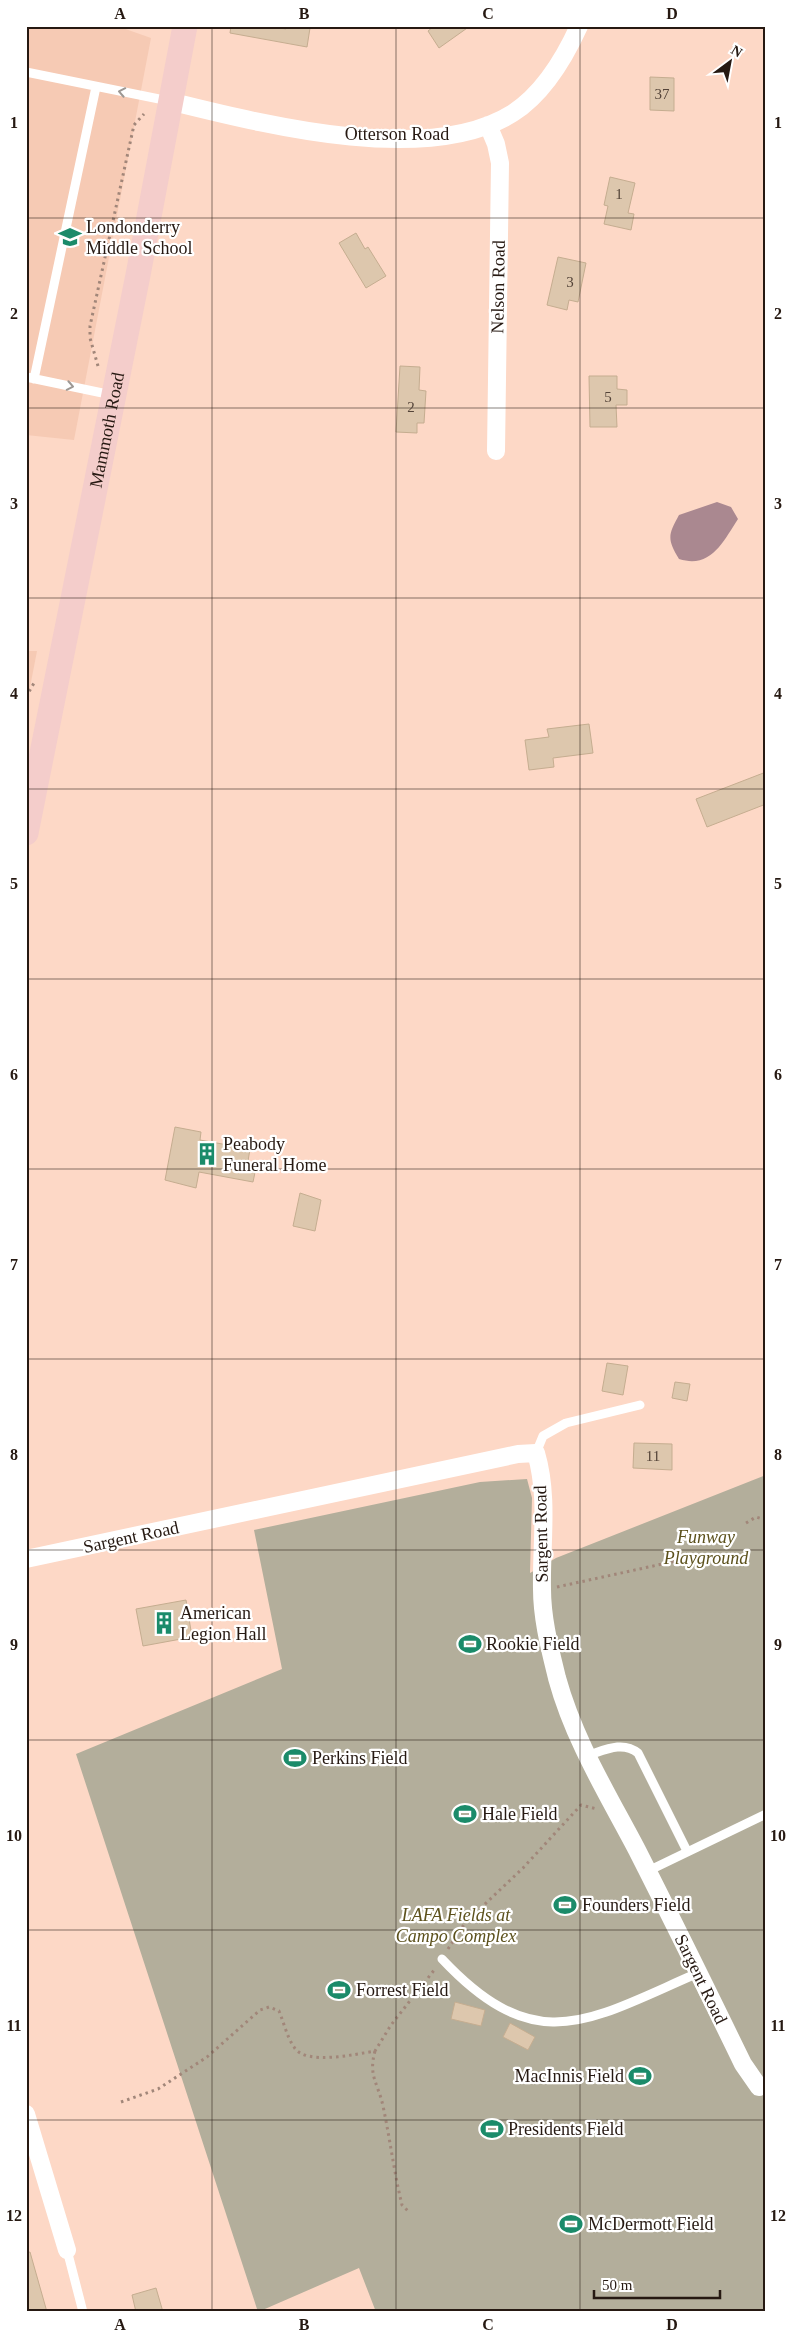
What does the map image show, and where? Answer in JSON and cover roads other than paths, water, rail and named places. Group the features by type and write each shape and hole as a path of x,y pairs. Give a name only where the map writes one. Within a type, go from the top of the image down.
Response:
{"main road":[{"name":"Mammoth Road","path":"26,833 138,276 185,26"}],"street":[{"name":"Otterson Road","path":"170,101 263,124 341,135 381,138 459,134 488,125 514,112 543,87 566,55 578,26"},
{"name":"Nelson Road","path":"488,125 496,144 500,163 496,451"},
{"name":"Sargent Road","path":"26,1559 518,1454 536,1453 540,1464 544,1504 542,1591 549,1647 564,1703 586,1756 648,1871 743,2064 760,2087"},
{"path":"26,2114 67,2250"}],"lane":[{"path":"26,72 170,101"},
{"path":"96,86 30,378 113,396"},
{"path":"536,1453 543,1436 566,1423 640,1405"},
{"path":"586,1756 614,1747 633,1749 638,1753 687,1851"},
{"path":"648,1871 766,1814"},
{"path":"442,1958 464,1982 479,1994 525,2018 542,2022 562,2023 599,2015 698,1974"},
{"path":"67,2250 83,2312"}],"place":[{"name":"Londonderry Middle School","path":"70,237"},
{"name":"Peabody Funeral Home","path":"207,1154"},
{"name":"American Legion Hall","path":"164,1623"},
{"name":"Rookie Field","path":"470,1644"},
{"name":"Perkins Field","path":"295,1758"},
{"name":"Hale Field","path":"465,1814"},
{"name":"Founders Field","path":"565,1905"},
{"name":"Forrest Field","path":"339,1990"},
{"name":"MacInnis Field","path":"640,2076"},
{"name":"Presidents Field","path":"492,2129"},
{"name":"McDermott Field","path":"571,2224"}],"park label":[{"name":"Funway Playground","path":"706,1547"},
{"name":"LAFA Fields at Campo Complex","path":"456,1925"}]}
